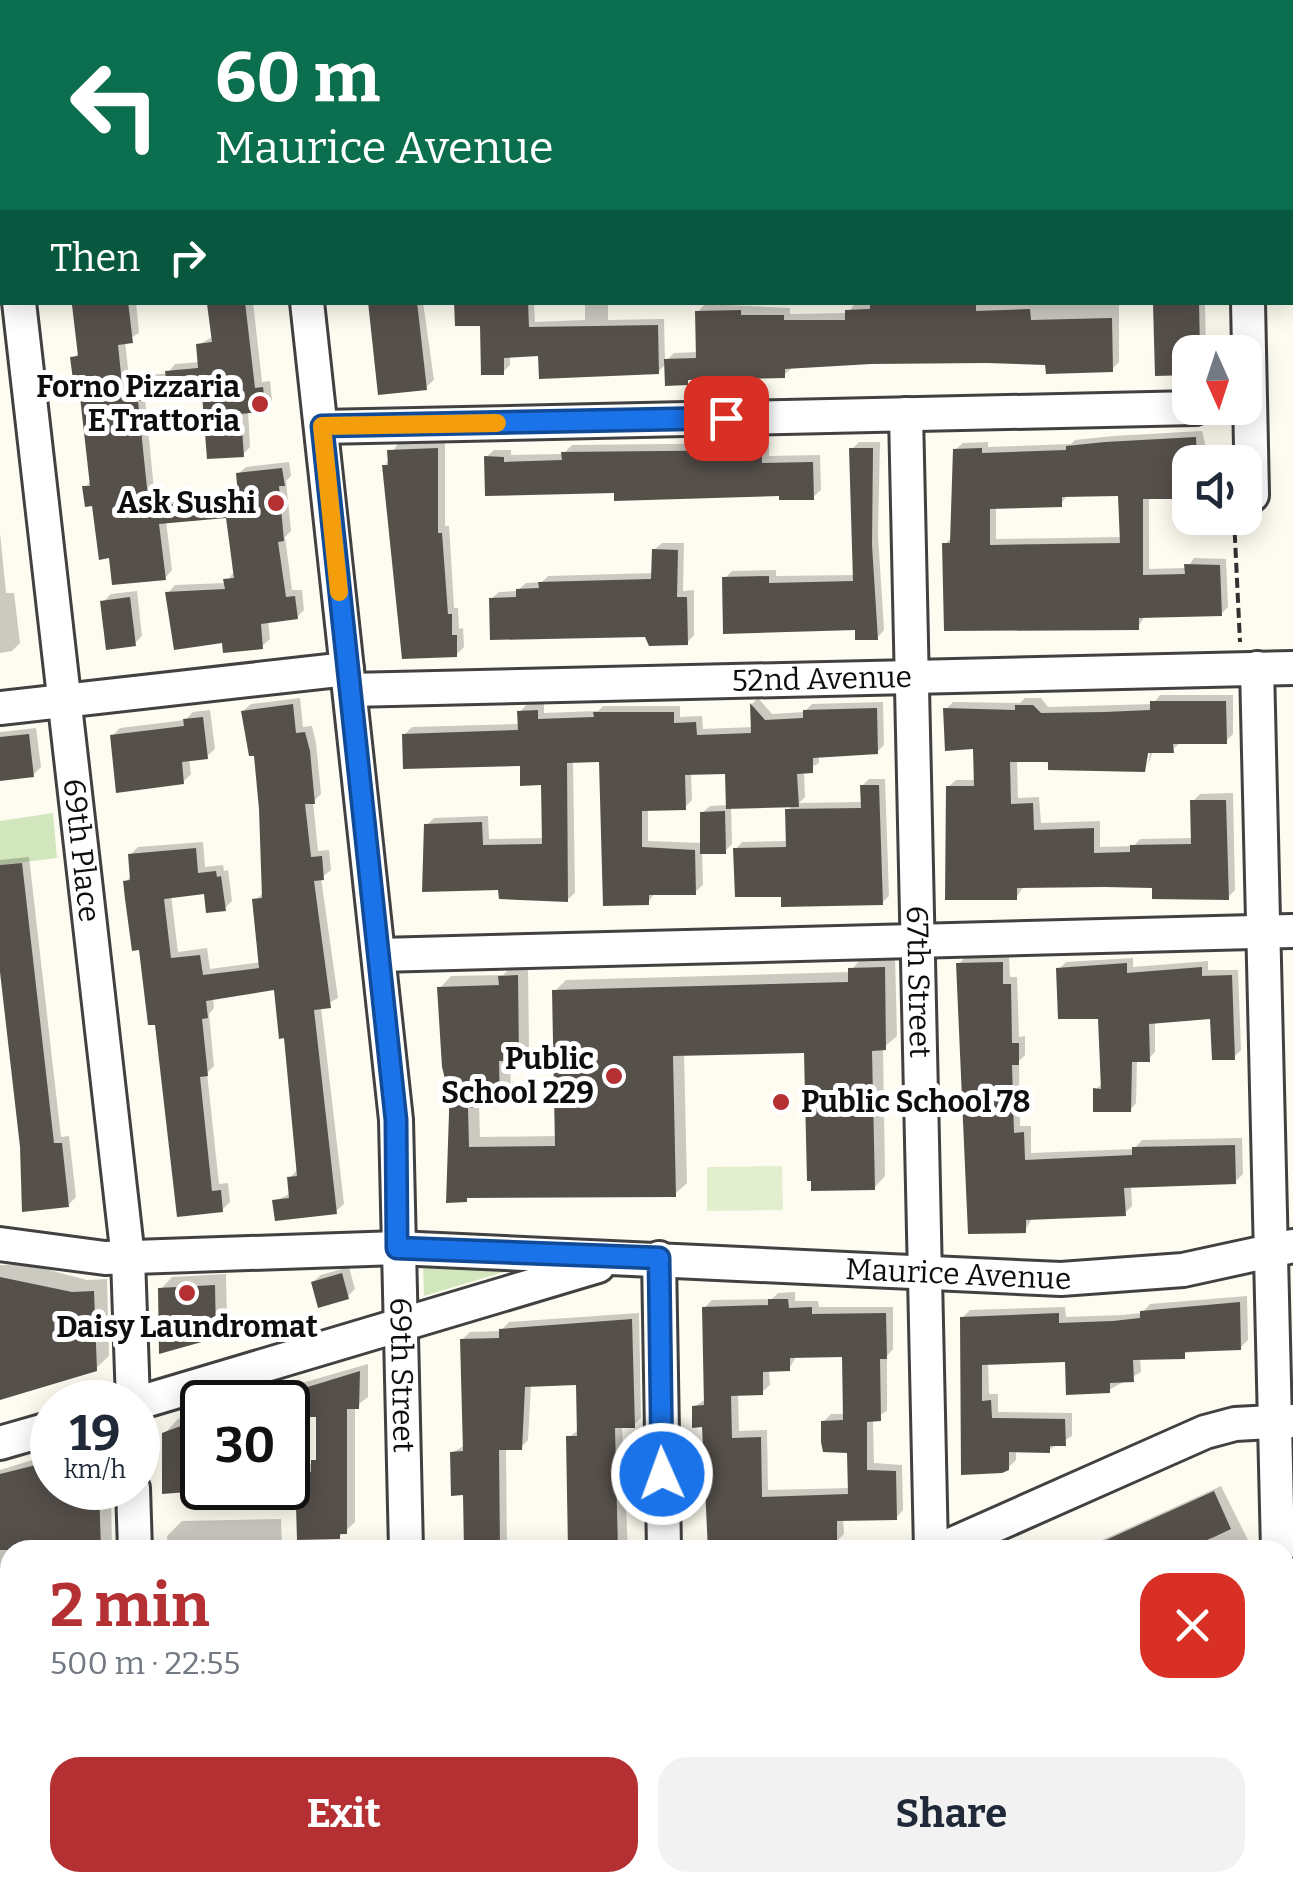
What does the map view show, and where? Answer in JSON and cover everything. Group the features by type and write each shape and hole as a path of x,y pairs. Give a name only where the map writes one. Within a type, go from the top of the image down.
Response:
{"street":[{"name":"69th Place","path":"19,305 128,1258 134,1380"},
{"name":"69th Street","path":"306,305 396,1120 406,1540"},
{"path":"1248,305 1248,335"},
{"path":"322,426 1172,408"},
{"name":"67th Street","path":"906,414 931,1540"},
{"path":"1257,668 1278,932 1284,1421 1278,1540"},
{"name":"52nd Avenue","path":"0,708 349,679 912,676 1293,668"},
{"path":"378,955 1278,932"},
{"name":"Maurice Avenue","path":"0,1244 128,1258 397,1248 925,1274 1120,1277 1282,1249"},
{"path":"659,1258 664,1540"},
{"name":"Maurice Avenue","path":"160,1396 621,1259"},
{"path":"962,1540 1205,1432 1284,1421"},
{"path":"0,1444 30,1435"},
{"path":"133,1510 134,1540"}],"path":[{"path":"1240,640 1242,535"}],"green space":[{"path":"53,813 57,858 0,865 0,821"},
{"path":"782,1166 783,1210 707,1211 707,1167"},
{"path":"423,1263 509,1265 507,1271 424,1296"}],"building":[{"path":"72,305 128,305 133,343 118,345 122,384 166,379 165,371 198,368 196,344 212,342 207,305 245,305 255,388 263,387 266,411 241,414 244,457 207,459 202,395 138,401 149,507 231,498 238,495 236,473 282,468 285,486 279,486 284,541 278,542 286,597 295,596 298,619 261,624 263,649 223,653 222,643 174,650 165,592 225,589 223,579 234,578 226,518 159,524 166,580 112,585 109,558 99,560 92,506 85,507 82,486 90,486 78,379 73,380 70,357 78,356"},
{"path":"368,305 417,305 427,390 378,395"},
{"path":"454,305 528,305 529,327 658,325 659,374 539,379 538,356 504,358 504,375 481,375 480,326 455,326"},
{"path":"870,305 976,305 976,311 1030,309 1031,320 1112,318 1113,372 1046,374 1045,365 986,363 871,364 785,369 785,378 688,380 688,385 665,386 664,359 696,358 695,311 741,310 741,315 784,315 784,320 845,320 845,310 870,309"},
{"path":"1153,305 1199,305 1200,335 1172,335 1172,376 1155,376"},
{"path":"1196,437 1196,445 1172,445 1172,499 1143,499 1143,575 1185,574 1184,564 1220,565 1222,616 1139,618 1139,630 944,631 942,543 950,543 953,449 982,448 982,453 1066,450 1066,446","holes":["1118,496 1120,543 990,545 990,509 1062,507 1062,497"]},
{"path":"438,448 438,533 442,533 448,614 452,614 452,635 457,635 457,657 402,659 382,465 388,465 387,450"},
{"path":"849,448 873,448 872,545 878,640 855,640 855,630 723,634 722,577 769,576 769,583 853,581"},
{"path":"762,450 762,463 813,462 814,500 779,500 779,496 614,501 614,493 485,496 484,456 504,457 504,462 562,460 561,452"},
{"path":"652,549 678,550 677,597 687,597 688,645 649,646 645,637 490,640 489,598 516,597 516,589 539,588 538,582 651,579"},
{"path":"130,597 136,646 106,650 100,601"},
{"path":"1150,701 1226,701 1227,744 1173,744 1174,753 1148,753 1145,772 1048,770 1048,762 1010,762 1011,804 1033,803 1034,830 1094,828 1094,853 1130,852 1130,845 1191,844 1190,800 1226,800 1229,900 1152,899 1152,888 1105,887 1017,888 1017,900 945,900 946,786 974,786 973,749 945,751 943,708 1015,710 1015,705 1033,705 1041,713 1105,712 1150,710"},
{"path":"750,703 765,720 803,718 803,710 877,708 878,754 813,758 813,773 797,774 799,807 726,809 725,774 685,775 686,810 642,811 642,847 695,850 696,895 649,895 649,905 603,906 599,762 567,763 568,902 499,899 498,890 422,892 424,824 482,822 483,845 542,844 541,785 520,786 520,766 403,769 402,734 518,730 517,711 538,710 538,719 594,717 593,712 674,712 674,723 696,722 697,735 751,733"},
{"path":"293,704 296,733 305,732 310,751 315,804 305,804 311,857 322,856 324,880 314,881 331,1008 314,1010 337,1214 275,1221 272,1200 289,1198 287,1177 297,1176 284,1038 279,1039 274,990 206,1001 208,1018 202,1019 208,1076 200,1077 212,1191 221,1190 223,1212 177,1217 155,1025 148,1025 139,950 132,951 123,881 130,880 128,854 196,848 198,873 216,871 217,877 221,876 226,911 206,913 204,894 164,899 171,958 200,955 203,975 259,968 252,899 262,898 259,809 254,756 249,756 241,711"},
{"path":"203,717 208,759 182,762 184,784 116,793 110,735 184,726 183,719"},
{"path":"29,734 34,777 0,781 0,737"},
{"path":"860,785 879,785 883,905 781,907 781,897 735,897 733,848 786,847 785,809 861,808"},
{"path":"725,811 726,854 700,854 700,812"},
{"path":"22,863 54,1143 62,1143 69,1207 22,1212 20,1147 0,972 0,865"},
{"path":"1003,962 1003,984 1011,984 1012,1043 1019,1043 1019,1065 1012,1065 1014,1133 1024,1132 1025,1160 1132,1155 1132,1147 1235,1145 1236,1184 1124,1188 1126,1216 1026,1220 1026,1233 968,1234 956,963"},
{"path":"1127,963 1127,973 1202,967 1202,976 1232,975 1235,1060 1212,1060 1210,1019 1149,1024 1150,1062 1132,1062 1131,1112 1093,1112 1093,1088 1101,1089 1098,1019 1058,1019 1056,968"},
{"name":"Public School 229","path":"885,967 886,1050 872,1051 875,1190 811,1191 811,1181 807,1181 804,1053 673,1056 676,1197 467,1198 467,1202 446,1203 450,1083 446,1083 442,1067 437,987 499,985 498,976 518,975 519,1061 499,1061 500,1107 468,1108 469,1147 555,1146 552,990 848,982 848,968"},
{"path":"342,1273 349,1299 318,1308 311,1282"},
{"path":"0,1277 72,1292 94,1291 97,1371 67,1380 30,1380 30,1391 0,1400"},
{"path":"215,1285 216,1338 159,1354 158,1288"},
{"path":"768,1299 788,1299 789,1308 812,1307 812,1314 886,1313 887,1359 880,1359 881,1421 867,1422 867,1470 896,1471 897,1520 837,1521 837,1540 708,1540 702,1427 692,1428 692,1406 704,1405 702,1307 768,1305","holes":["842,1357 843,1420 821,1421 823,1452 847,1453 848,1494 762,1497 761,1437 732,1438 731,1396 763,1395 763,1372 790,1371 790,1358"]},
{"path":"1240,1302 1241,1350 1185,1352 1185,1359 1133,1360 1134,1382 1110,1383 1110,1393 1066,1395 1065,1362 982,1365 982,1401 991,1400 992,1418 1065,1419 1066,1446 1050,1446 1050,1453 1009,1452 1009,1470 961,1475 960,1317 1059,1313 1059,1323 1113,1321 1140,1318 1140,1311"},
{"path":"632,1319 635,1428 615,1428 618,1540 568,1540 566,1436 577,1436 576,1385 525,1387 522,1450 499,1450 500,1540 464,1540 463,1495 451,1496 450,1452 463,1451 460,1339 499,1338 499,1329"},
{"path":"360,1371 359,1409 347,1409 347,1534 340,1534 340,1539 297,1540 296,1510 310,1510 311,1460 316,1460 316,1417 310,1417 310,1386"},
{"path":"180,1426 180,1493 162,1494 162,1433"},
{"path":"30,1466 30,1510 100,1510 101,1540 0,1540 0,1474"},
{"path":"1214,1491 1231,1529 1207,1540 1106,1540"}],"slow traffic":[{"path":"339,592 322,426 497,423"}],"place":[{"name":"Forno Pizzaria E Trattoria","path":"260,404"},
{"name":"Ask Sushi","path":"276,503"},
{"name":"Public School 229","path":"614,1076"},
{"name":"Public School 78","path":"781,1102"},
{"name":"Daisy Laundromat","path":"187,1293"}],"route":[{"path":"662,1474 659,1258 397,1248 396,1120 322,426 726,418"}]}
